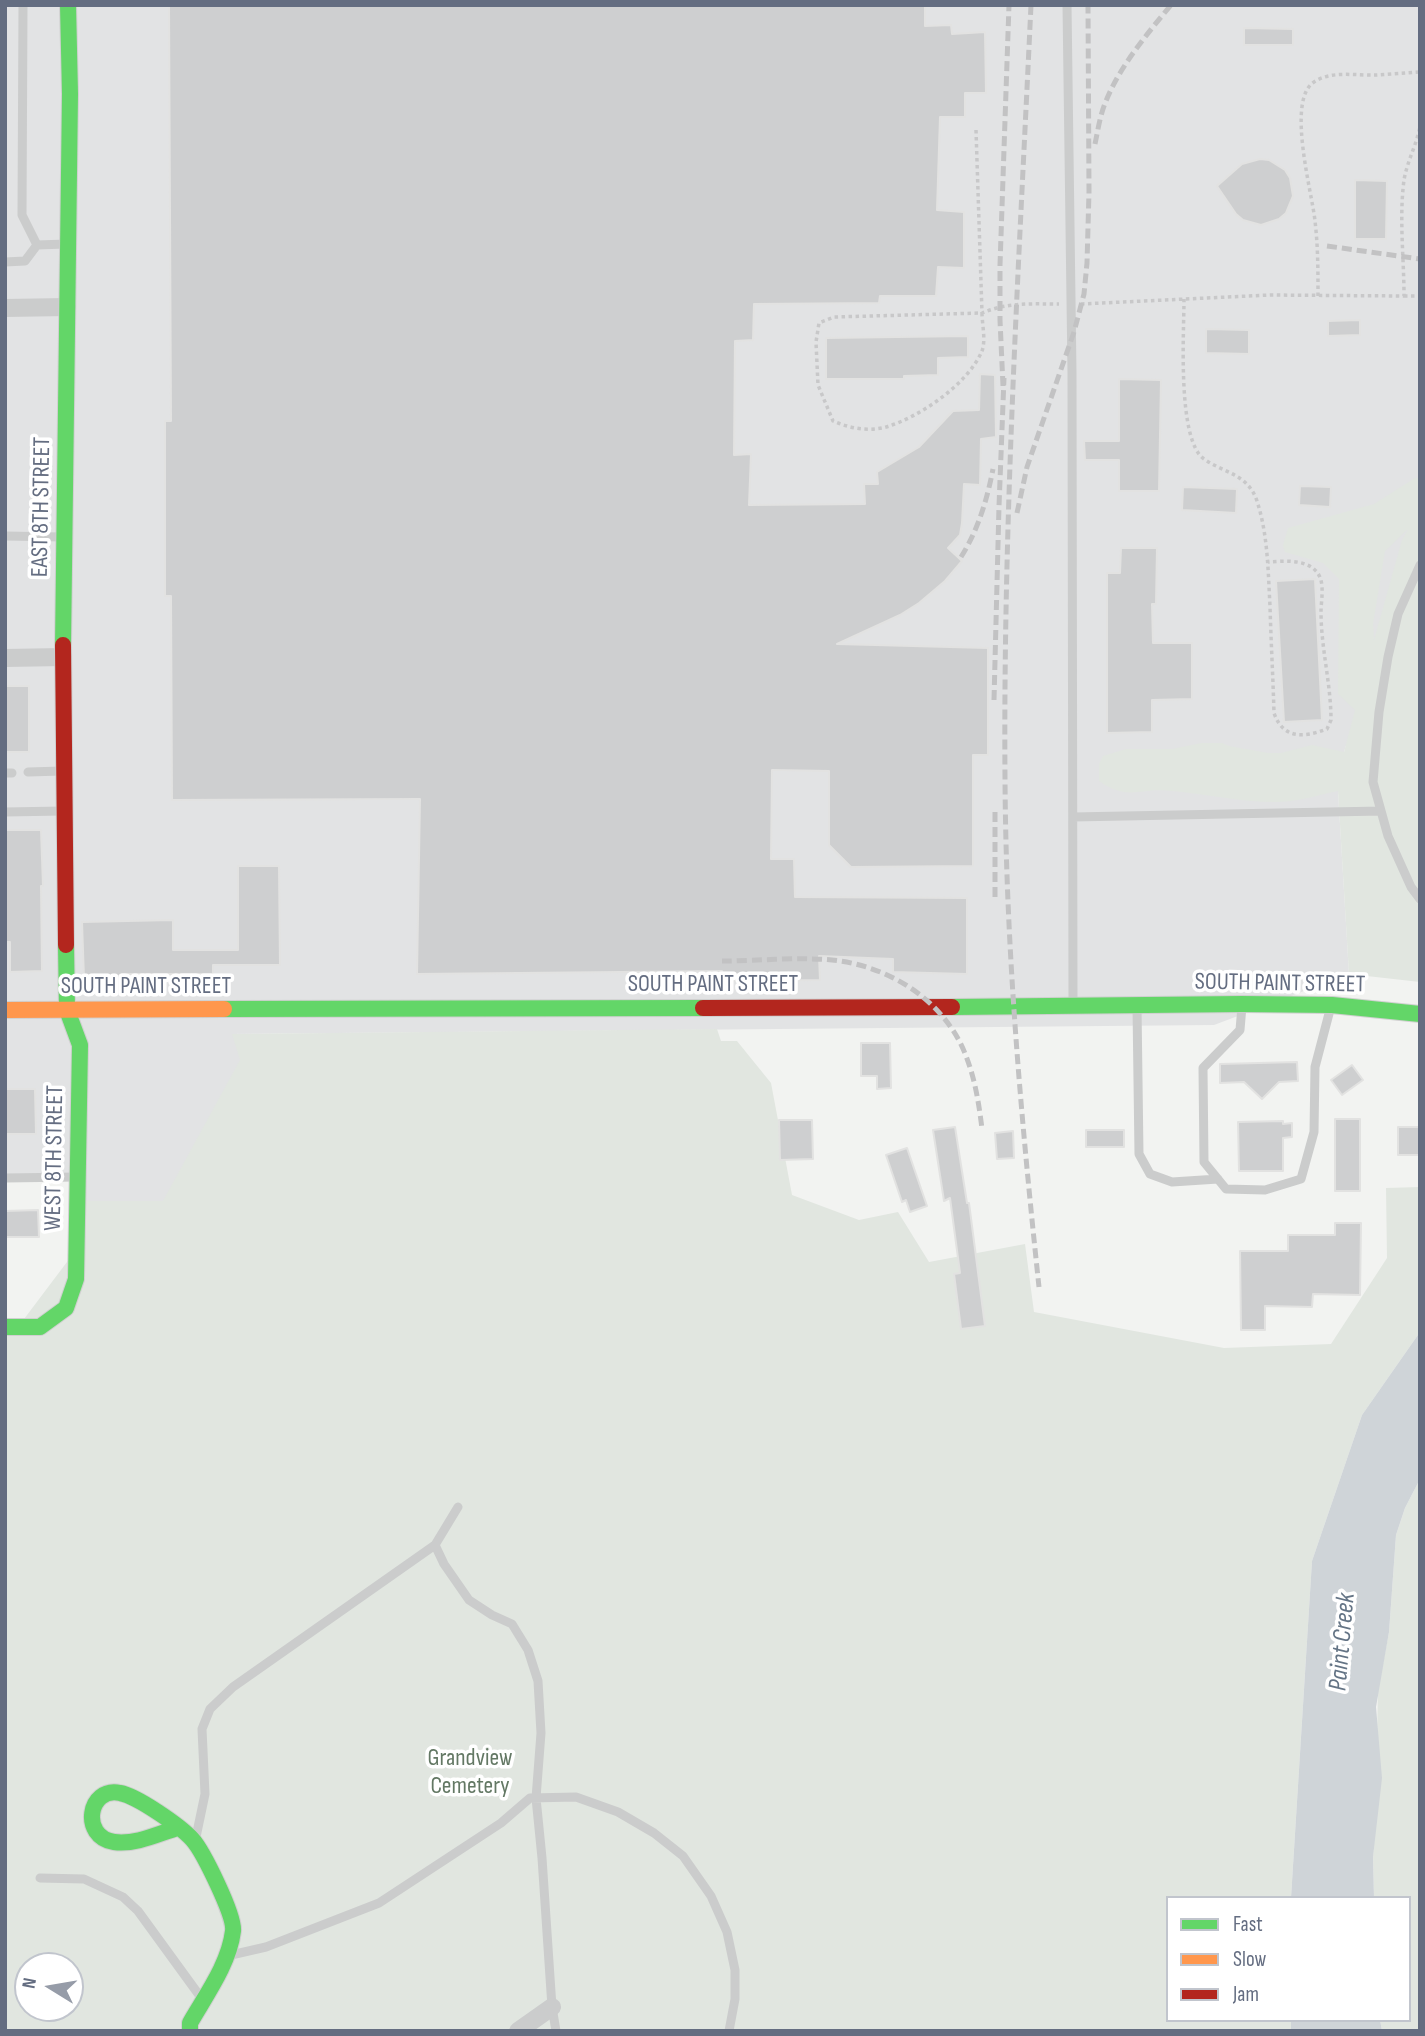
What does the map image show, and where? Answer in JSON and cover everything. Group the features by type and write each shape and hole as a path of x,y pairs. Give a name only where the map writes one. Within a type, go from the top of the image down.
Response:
{"street":[{"name":"EAST 8TH STREET","path":"66,1010 63,657 70,94 68,5"},
{"path":"5,308 67,307"},
{"path":"5,658 63,657"},
{"name":"SOUTH PAINT STREET","path":"5,1010 1242,1004 1332,1005 1420,1014"},
{"name":"WEST 8TH STREET","path":"5,1327 40,1327 66,1308 76,1279 80,1045 66,1010"},
{"path":"177,1828 111,1842 95,1831 91,1812 102,1795 121,1791 131,1796 177,1828 195,1842 234,1924 227,1956 190,2024 190,2031"},
{"path":"518,2031 552,2007"}],"lane":[{"path":"23,5 22,215 37,245"},
{"path":"1067,5 1071,304 1073,1006"},
{"path":"37,245 68,244"},
{"path":"5,262 25,261 37,245"},
{"path":"10,537 65,537"},
{"path":"1420,565 1398,614 1388,657 1378,712 1373,782 1388,836 1411,887 1420,898"},
{"path":"28,772 64,771"},
{"path":"5,811 65,811"},
{"path":"1073,817 1381,811"},
{"path":"1242,1004 1240,1030 1202,1068 1204,1162 1226,1189 1265,1190 1300,1180 1314,1132 1315,1067 1332,1005"},
{"path":"1138,1006 1139,1154 1150,1174 1172,1182 1218,1179"},
{"path":"5,1178 78,1177"},
{"path":"195,1842 205,1794 202,1729 210,1709 233,1687 435,1545 458,1507"},
{"path":"435,1545 444,1564 469,1600 512,1624 528,1650 538,1681 541,1733 536,1798 556,2031"},
{"path":"227,1956 265,1947 379,1903 500,1822 530,1798 576,1797 618,1812 654,1833 682,1856 711,1896 727,1932 735,1970 735,2000 729,2031"},
{"path":"40,1878 84,1880 123,1896 138,1911 203,2001"}],"path":[{"path":"1318,296 1315,221 1300,128 1302,99 1315,81 1330,76 1420,72"},
{"path":"1404,296 1404,178 1420,128"},
{"path":"976,130 982,313 983,348 967,376 921,412 884,427 850,429 833,421 818,385 816,342 819,323 834,317 982,313 999,306 1018,303 1071,304 1270,295 1420,296"},
{"path":"1184,299 1187,424 1195,450 1205,460 1244,480 1256,498 1268,562 1274,713 1279,726 1286,732 1312,734 1326,729 1331,720 1320,579 1315,569 1300,563 1268,562"}],"shaded area":[{"path":"5,5 1420,5 1420,512 1337,774 1349,974 1214,1025 233,1034 257,1116 169,1201 77,1201 78,1178 5,1178"}],"green space":[{"path":"1415,478 1420,478 1420,982 1349,974 1338,791 1294,800 1266,802 1161,790 1119,791 1099,781 1099,764 1103,756 1126,749 1172,749 1201,743 1222,743 1268,753 1281,753 1312,745 1344,752 1355,710 1338,694 1339,579 1323,563 1285,552 1283,545 1288,528 1374,504","holes":["1408,529 1402,540 1374,640 1373,624 1385,551"]},
{"name":"Grandview Cemetery","path":"717,1029 721,1041 737,1041 771,1083 792,1195 859,1220 898,1212 929,1262 1025,1244 1034,1312 1224,1348 1331,1344 1387,1258 1386,1188 1420,1187 1420,1332 1362,1415 1312,1561 1291,1896 1166,1896 1166,2022 1291,2022 1291,2031 5,2031 5,1327 18,1327 76,1250 77,1201 163,1201 240,1060 232,1034"},
{"path":"1420,1479 1420,2031 1382,2031 1380,2022 1411,2022 1411,1896 1374,1896 1373,1857 1378,1690 1389,1632 1396,1535 1405,1508"}],"water":[{"name":"Paint Creek","path":"1420,1332 1420,1479 1405,1508 1396,1535 1389,1632 1376,1707 1382,1778 1373,1857 1374,1896 1291,1896 1312,1561 1362,1415"},
{"path":"1291,2022 1380,2022 1382,2031 1291,2031"}],"building":[{"path":"169,5 925,5 925,26 951,25 952,34 985,32 986,93 965,93 965,117 940,117 937,210 964,212 964,268 938,267 936,296 880,296 879,303 754,304 753,340 735,341 734,455 751,454 749,505 865,504 864,484 878,484 877,472 919,447 953,411 979,410 980,374 995,375 996,437 981,439 980,485 964,484 960,535 948,548 962,561 945,581 919,603 900,615 837,644 988,648 988,755 973,755 973,866 851,867 829,845 829,771 772,770 771,859 794,859 795,897 967,898 967,974 893,972 893,959 819,956 820,980 724,981 722,971 417,974 420,799 172,800 171,596 165,596 165,421 171,421"},
{"path":"1244,28 1293,29 1293,45 1244,45"},
{"path":"1260,159 1269,160 1285,170 1290,178 1293,196 1286,213 1279,219 1261,225 1243,220 1236,214 1217,186 1242,164"},
{"path":"1355,180 1387,181 1386,239 1355,239"},
{"path":"1360,320 1360,335 1328,336 1328,321"},
{"path":"1206,329 1249,330 1249,354 1206,353"},
{"path":"968,336 968,357 938,358 938,375 904,376 904,379 826,379 826,338"},
{"path":"1119,379 1161,380 1159,491 1119,491 1119,460 1085,460 1084,441 1119,441"},
{"path":"1300,486 1331,487 1330,507 1299,505"},
{"path":"1183,487 1237,489 1236,513 1182,510"},
{"path":"1121,548 1157,548 1156,604 1152,604 1153,643 1192,643 1192,699 1152,700 1152,732 1107,733 1107,573 1120,573"},
{"path":"1315,579 1322,720 1284,722 1276,581"},
{"path":"5,686 29,686 29,752 5,752"},
{"path":"5,830 41,830 42,971 10,972 10,942 5,942"},
{"path":"238,866 279,866 280,965 213,965 213,974 122,974 122,978 84,979 82,922 173,920 173,950 238,950"},
{"path":"861,1043 890,1043 891,1088 877,1089 877,1076 861,1076"},
{"path":"1297,1062 1298,1081 1279,1082 1262,1099 1244,1082 1220,1083 1220,1064"},
{"path":"1352,1065 1363,1080 1342,1095 1331,1080"},
{"path":"5,1089 35,1089 36,1134 5,1134"},
{"path":"1335,1119 1360,1119 1360,1191 1335,1191"},
{"path":"779,1120 812,1120 813,1159 780,1160"},
{"path":"1283,1121 1283,1124 1292,1123 1292,1137 1283,1138 1283,1171 1239,1171 1238,1122"},
{"path":"955,1127 969,1203 985,1326 961,1329 954,1274 960,1273 950,1198 944,1201 933,1130"},
{"path":"1398,1127 1420,1127 1420,1155 1398,1155"},
{"path":"1086,1130 1124,1130 1124,1147 1086,1147"},
{"path":"1013,1131 1014,1158 997,1159 995,1133"},
{"path":"907,1148 927,1206 910,1212 906,1200 902,1202 886,1155"},
{"path":"38,1210 39,1237 5,1237 5,1211"},
{"path":"1335,1223 1361,1223 1360,1295 1313,1294 1312,1307 1265,1306 1265,1330 1241,1330 1240,1251 1288,1251 1288,1235 1335,1235"}],"railway":[{"path":"1003,386 1000,265 1009,5"},
{"path":"1031,5 1009,489 1005,779 1008,906 1016,1033 1039,1287"},
{"path":"1017,513 1027,467 1074,332 1084,294 1089,192 1088,5"},
{"path":"1095,144 1104,106 1119,75 1171,5"},
{"path":"1327,246 1420,259"},
{"path":"994,700 1004,378"},
{"path":"961,557 981,514 993,469"},
{"path":"995,812 995,899"},
{"path":"722,961 840,961 880,972 916,992 932,1005 957,1037 972,1074 982,1129"}],"traffic: fast":[{"path":"63,645 70,94 68,5"},
{"path":"5,1327 40,1327 66,1308 76,1279 80,1045 67,1010 66,945"},
{"path":"952,1007 1332,1005 1420,1014"},
{"path":"224,1009 703,1008"},
{"path":"177,1828 138,1840 114,1842 103,1838 96,1831 92,1813 95,1804 109,1793 127,1795 147,1805 192,1839 217,1884 232,1923 231,1943 222,1967 190,2023 190,2031"}],"traffic: slow":[{"path":"5,1010 224,1009"}],"traffic: jam":[{"path":"63,645 66,945"},
{"path":"703,1008 952,1007"}]}
